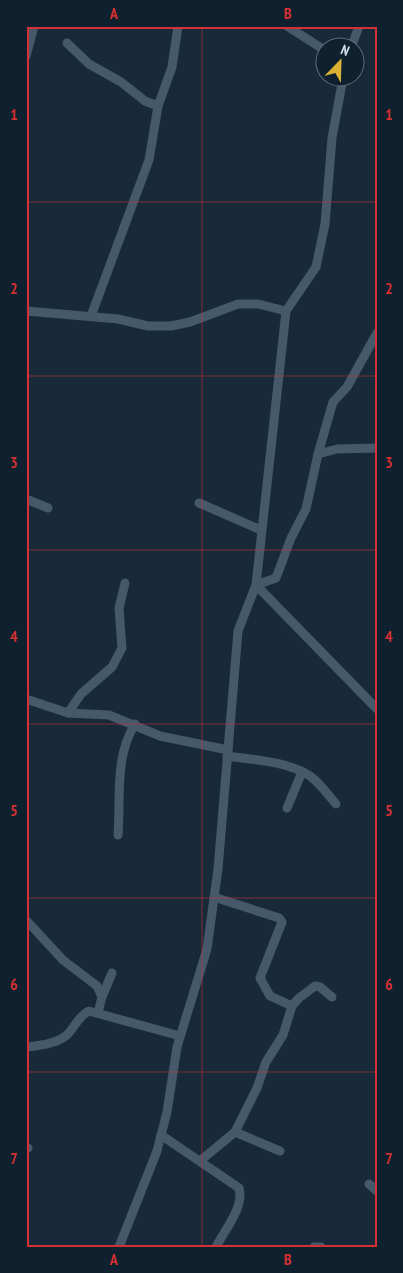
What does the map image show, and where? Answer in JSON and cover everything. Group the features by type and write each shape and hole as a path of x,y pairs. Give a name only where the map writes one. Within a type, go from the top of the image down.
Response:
{"street":[{"path":"26,56 34,26"},
{"path":"91,316 149,160 158,106 172,66 178,26"},
{"path":"288,26 316,44"},
{"path":"355,38 359,26"},
{"path":"67,43 89,64 121,82 145,100 158,106"},
{"path":"119,1247 161,1135 180,1036 207,949 214,897 238,631 256,585 286,311 316,266 325,224 332,138 341,88"},
{"path":"26,312 118,318 148,326 171,326 190,322 238,304 258,304 286,311"},
{"path":"256,585 276,578 291,538 306,509 318,454 333,402 347,387 377,333"},
{"path":"318,454 337,449 377,448"},
{"path":"26,499 48,508"},
{"path":"199,503 261,530"},
{"path":"68,713 81,694 112,667 122,648 120,608 125,583"},
{"path":"256,585 377,709"},
{"path":"26,699 68,713 109,715 135,724 160,736 270,762 302,772 317,782 336,804"},
{"path":"118,835 122,753 126,739 135,724"},
{"path":"287,808 302,772"},
{"path":"214,897 279,918 282,922 260,978 270,996 292,1006"},
{"path":"26,920 63,960 97,986 102,997"},
{"path":"98,1013 102,997 112,973"},
{"path":"200,1160 235,1132 257,1088 266,1062 283,1035 292,1006 298,998 315,986 320,987 332,997"},
{"path":"26,1047 56,1041 67,1035 83,1014 89,1011 180,1036"},
{"path":"235,1132 280,1151"},
{"path":"161,1135 239,1188 242,1195 235,1213 216,1247"},
{"path":"370,1184 377,1191"},
{"path":"314,1247 321,1247"}]}
